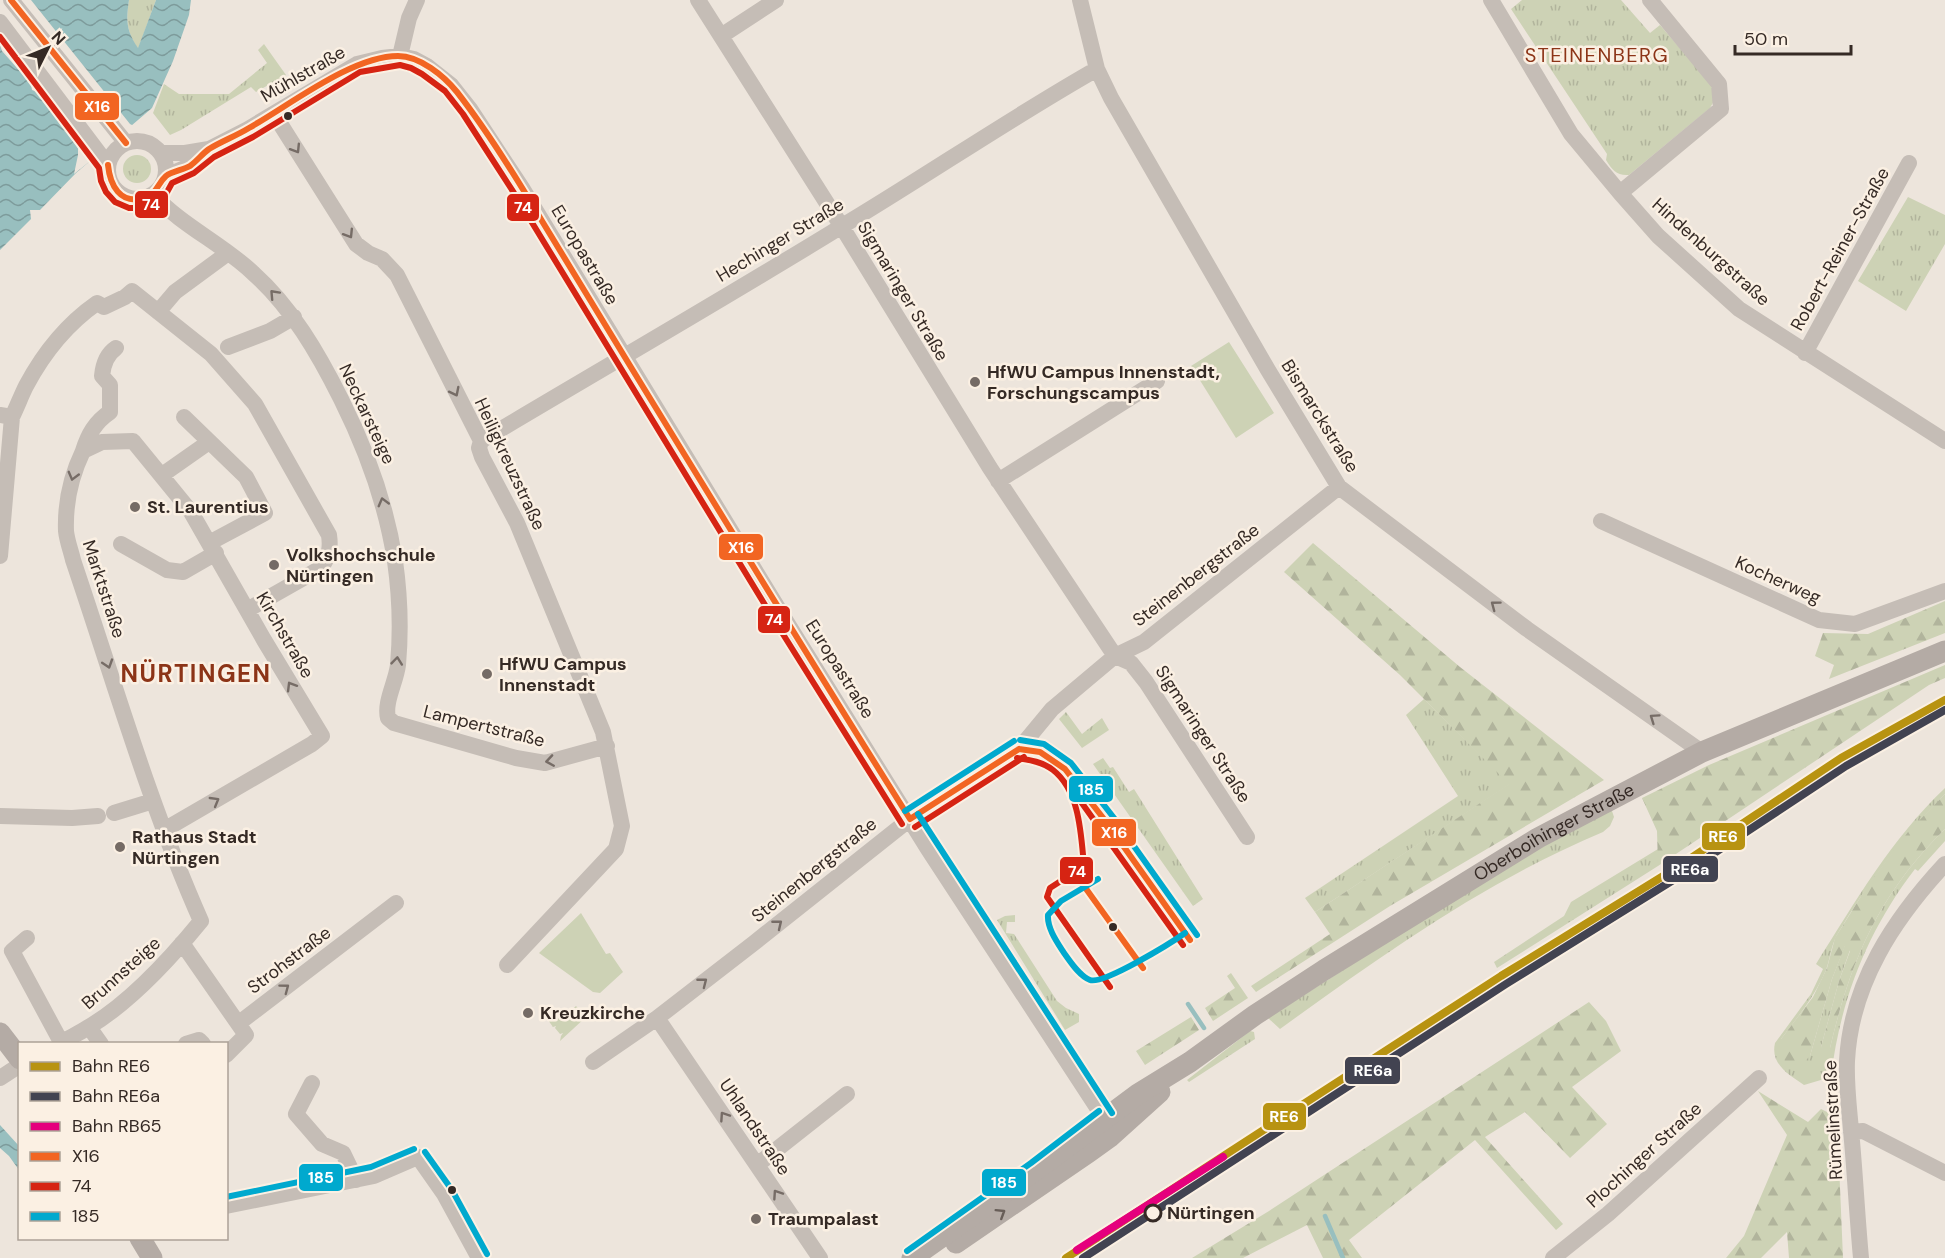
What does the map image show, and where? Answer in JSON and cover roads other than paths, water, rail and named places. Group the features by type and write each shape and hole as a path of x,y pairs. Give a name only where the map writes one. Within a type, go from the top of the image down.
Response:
{"main road":[{"name":"Oberboihinger Straße","path":"912,1258 1036,1170 1104,1118 1190,1062 1255,1015 1538,838 1702,752 1945,651"},
{"path":"0,1033 18,1056"},
{"name":"Oberboihinger Straße","path":"935,1258 1089,1152 1127,1121 1190,1062"},
{"path":"1089,1152 1101,1131 1104,1118"},
{"path":"141,1240 152,1258"}],"street":[{"path":"11,0 124,141 105,162"},
{"path":"400,56 417,0"},
{"name":"Sigmaringer Straße","path":"698,0 842,227 927,369 998,481 1115,656 1131,663 1146,682 1247,837"},
{"path":"722,36 776,0"},
{"name":"Bismarckstraße","path":"1080,0 1097,69 1111,98 1338,487 1527,629 1702,752"},
{"name":"Hindenburgstraße","path":"1491,0 1571,134 1659,236 1739,309 1945,441"},
{"path":"1620,193 1721,109 1719,84 1650,0"},
{"path":"0,22 105,162 109,182 117,192 136,200 154,195 162,186 166,176 166,164 161,153"},
{"name":"Mühlstraße","path":"166,176 189,166 209,149 274,114 357,64 382,57 400,56"},
{"name":"Europastraße","path":"400,56 414,59 427,66 451,85 470,109 530,201 623,356 910,819 1104,1118"},
{"name":"Hechinger Straße","path":"481,441 842,227 1030,107 1097,69"},
{"name":"Heiligkreuzstraße","path":"274,114 356,244 382,259 397,275 481,441 479,448 482,457 517,523 607,746 622,826 616,849 507,965"},
{"name":"Mühlstraße","path":"124,141 145,142 154,146 161,153 185,153 209,149"},
{"name":"Robert-Reiner-Straße","path":"1805,353 1909,163"},
{"name":"Neckarsteige","path":"154,195 168,209 253,272 276,295 294,317 323,364 358,434 384,506 399,603 397,668 387,710 388,718"},
{"path":"158,312 175,292 228,253"},
{"path":"0,556 6,416 49,349 63,333 97,303 104,307 132,291 211,354 255,404 329,535 331,547 328,558 321,568 247,610"},
{"path":"228,347 270,331 294,317"},
{"name":"Marktstraße","path":"116,348 110,352 103,367 102,376 110,385 110,412 101,418 88,434 73,472 66,532 73,560 153,801 201,921"},
{"path":"998,481 1157,381"},
{"path":"121,544 167,570 183,572 213,548 265,513 246,477 184,417"},
{"name":"Kirchstraße","path":"82,451 102,442 133,441 162,475 191,512 322,736 164,830"},
{"path":"162,475 209,442"},
{"name":"Steinenbergstraße","path":"593,1062 657,1018 910,819 1019,749 1052,709 1115,656 1144,642 1338,487"},
{"name":"Kocherweg","path":"1601,521 1819,620 1855,624 1945,591"},
{"name":"Lampertstraße","path":"388,718 394,723 516,758 546,763 607,746"},
{"path":"0,816 72,818 106,815 153,801"},
{"name":"Rümelinstraße","path":"1861,1258 1847,1061 1853,1023 1873,964 1892,928 1913,898 1945,864"},
{"name":"Strohstraße","path":"239,1023 396,903"},
{"name":"Brunnsteige","path":"62,1042 89,1027 142,984 201,921"},
{"path":"27,938 12,951 59,1042"},
{"path":"182,943 246,1035 228,1053"},
{"name":"Uhlandstraße","path":"657,1018 820,1258"},
{"path":"89,1027 99,1042"},
{"path":"0,1078 18,1066"},
{"name":"Plochinger Straße","path":"1553,1258 1599,1221 1759,1078"},
{"path":"312,1083 296,1114 322,1144 343,1153 356,1180"},
{"path":"757,1165 847,1094"},
{"path":"1104,1118 1127,1121"},
{"path":"1851,1132 1863,1131 1945,1173"},
{"path":"228,1206 374,1176 418,1156 444,1194 479,1258"}],"water":[{"path":"0,0 129,0 128,25 138,48 156,0 191,0 189,15 173,61 152,108 76,173 40,210 30,210 31,219 0,250"},
{"path":"0,1125 18,1145 18,1169 9,1156 0,1148"}],"waterway":[{"path":"1188,1004 1204,1028"},
{"path":"1325,1216 1343,1258"}],"rail line":[{"name":"RE6","path":"1066,1258 1501,976 1673,870 1841,758 1945,700"},
{"name":"RE6a","path":"1083,1258 1506,984 1678,877 1846,766 1945,710"},
{"name":"RB65","path":"1077,1250 1223,1157"}],"place":[{"name":"HfWU Campus Innenstadt, Forschungscampus","path":"975,382"},
{"name":"St. Laurentius","path":"135,507"},
{"name":"Volkshochschule Nürtingen","path":"274,565"},
{"name":"HfWU Campus Innenstadt","path":"487,674"},
{"name":"Rathaus Stadt Nürtingen","path":"120,847"},
{"name":"Kreuzkirche","path":"528,1013"},
{"name":"Nürtingen","path":"1153,1213"},
{"name":"Traumpalast","path":"756,1219"}],"district":[{"name":"STEINENBERG","path":"1597,55"},
{"name":"NÜRTINGEN","path":"196,673"}]}
